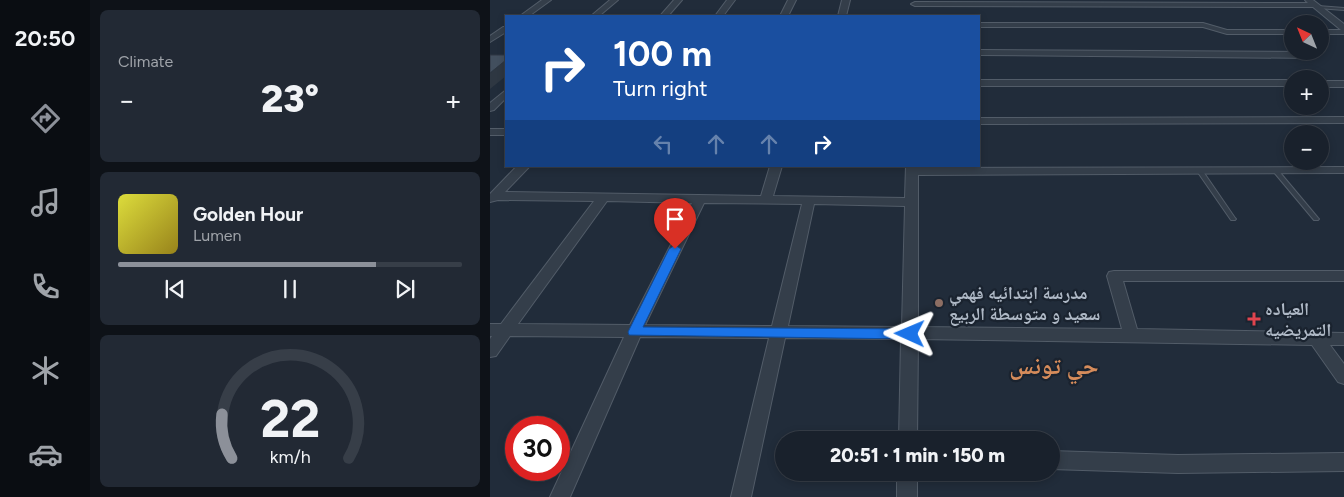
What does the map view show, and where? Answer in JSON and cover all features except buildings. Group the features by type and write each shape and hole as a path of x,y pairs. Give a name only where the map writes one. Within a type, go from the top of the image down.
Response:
{"street":[{"path":"525,15 546,0"},
{"path":"596,15 614,0"},
{"path":"665,15 678,0"},
{"path":"720,15 731,0"},
{"path":"784,15 792,0"},
{"path":"842,15 846,0"},
{"path":"915,5 1314,4 1344,28"},
{"path":"980,26 1203,25 1226,32 1284,32"},
{"path":"490,29 505,29"},
{"path":"490,40 505,30"},
{"path":"1329,32 1344,32"},
{"path":"980,52 1284,55"},
{"path":"980,83 1284,84"},
{"path":"1329,84 1344,84"},
{"path":"490,108 505,94"},
{"path":"980,121 1344,120"},
{"path":"490,132 505,132"},
{"path":"492,199 523,167"},
{"path":"766,200 776,167"},
{"path":"908,431 912,169 1344,170"},
{"path":"492,199 603,198 912,202"},
{"path":"490,351 497,330 603,198"},
{"path":"560,497 634,332 700,199"},
{"path":"741,497 809,200"},
{"path":"1131,334 1114,276 1344,276"},
{"path":"497,330 1131,334 1344,339"},
{"path":"1317,338 1344,377"},
{"path":"1060,460 1178,464 1344,462"},
{"path":"907,497 908,481"}],"lane":[{"path":"1314,4 1344,10"},
{"path":"1276,170 1316,219"},
{"path":"1200,171 1233,219"}],"place":[{"name":"مدرسة ابتدائيه فهمي سعيد و متوسطة الربيع","path":"939,303"},
{"name":"العياده التمريضيه","path":"1254,319"}],"district":[{"name":"حي تونس","path":"1054,366"}],"route":[{"path":"675,249 634,332 910,334"}]}
